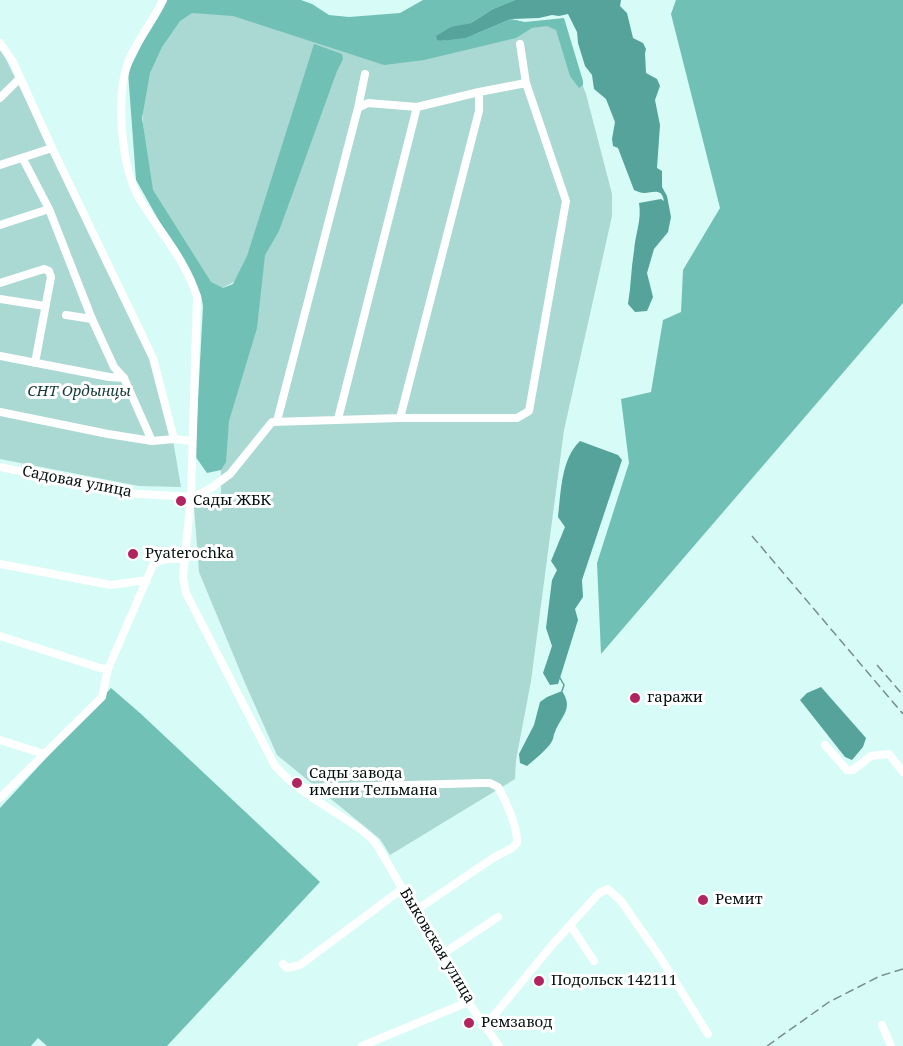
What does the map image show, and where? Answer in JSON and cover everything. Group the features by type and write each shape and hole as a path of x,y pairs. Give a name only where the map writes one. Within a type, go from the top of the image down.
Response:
{"street":[{"name":"Быковская улица","path":"163,0 126,70 123,84 122,128 131,183 188,273 197,297 191,497 183,577 186,593 275,766 299,788 363,831 377,845 468,1002 499,1046"},
{"path":"0,43 3,55 13,62 19,79 153,358 174,440"},
{"path":"191,497 211,488 230,474 272,422 338,419 517,418 529,411 566,201 526,83 520,44"},
{"path":"277,421 365,74"},
{"path":"0,98 19,79"},
{"path":"358,108 368,104 417,107 526,83"},
{"path":"400,418 479,111 479,92"},
{"path":"338,419 417,107"},
{"path":"0,165 52,148"},
{"path":"23,159 49,209 114,367 124,378 152,441"},
{"path":"0,225 49,209"},
{"path":"0,282 44,269 51,277 35,363"},
{"path":"0,299 45,306"},
{"path":"66,315 93,318"},
{"path":"0,356 124,378"},
{"path":"0,412 152,441 192,441"},
{"name":"Садовая улица","path":"0,467 122,493 191,497"},
{"path":"0,798 102,697 108,669 153,565 158,560 185,559"},
{"path":"0,564 111,585 147,580"},
{"path":"0,636 108,669"},
{"path":"0,740 44,754"},
{"path":"825,745 847,770 853,770 871,756 889,754 903,771"},
{"path":"299,788 482,783 490,783 498,787 512,819 517,834 517,843 416,911"},
{"path":"283,964 287,968 300,965 402,889"},
{"path":"486,1025 570,925 599,893 608,889 621,901 660,957 708,1034"},
{"path":"441,955 498,916"},
{"path":"570,925 594,960"},
{"path":"362,1046 468,1002"},
{"path":"882,1025 891,1046"}],"green space":[{"path":"164,0 301,0 329,15 349,17 400,13 423,0 515,0 493,9 471,23 451,28 442,41 466,38 511,19 525,22 564,18 583,81 583,85 579,88 570,76 556,30 547,26 532,28 516,38 424,60 384,65 233,16 192,13 180,21 162,47 150,73 142,118 153,190 211,282 223,288 233,284 247,256 314,44 342,54 343,59 279,231 265,255 257,328 229,421 226,462 221,470 207,473 195,456 203,306 201,295 136,180 128,72"},
{"path":"676,0 903,0 903,303 601,654 597,563 629,463 621,399 651,392 663,320 681,312 683,270 720,208 671,14"},
{"path":"188,8 489,36 559,23 586,94 612,194 612,216 564,430 531,681 516,760 515,779 390,855 380,839 277,755 199,572 194,507 221,494 221,470 229,421 241,278 215,292 146,182 141,82 169,21"},
{"name":"СНТ Ордынцы","path":"0,47 147,347 168,411 181,487 139,486 0,459"},
{"path":"111,688 320,882 167,1046 47,1046 38,1038 31,1046 0,1046 0,808"}],"shaded area":[{"path":"515,0 621,0 620,6 627,13 633,38 643,43 646,49 646,73 657,79 660,86 655,100 660,125 657,168 662,171 662,187 667,196 671,217 668,232 654,249 647,273 653,297 647,311 635,312 628,304 639,221 639,203 661,199 664,201 663,197 659,192 643,193 634,190 618,148 613,146 615,122 606,99 594,89 592,75 585,66 577,32 568,14 511,19 466,38 437,40 436,36 451,27 471,23 493,9"},
{"path":"580,441 618,455 622,460 582,580 583,597 575,609 578,620 560,678 558,684 550,685 543,673 552,646 546,628 552,580 557,570 551,561 565,527 558,517 565,466"},
{"path":"821,687 866,738 863,747 852,760 845,757 800,700 807,693"},
{"path":"562,691 567,708 552,741 527,766 520,763 519,754 534,725 540,702"}],"waterway":[{"path":"560,678 564,685 562,691"}],"railway":[{"path":"752,536 903,714"},
{"path":"877,665 903,695"},
{"path":"767,1046 829,1002 880,976 903,969"}],"place":[{"name":"Сады ЖБК","path":"181,501"},
{"name":"Pyaterochka","path":"133,554"},
{"name":"гаражи","path":"635,698"},
{"name":"Сады завода имени Тельмана","path":"297,783"},
{"name":"Ремит","path":"703,900"},
{"name":"Подольск 142111","path":"539,981"},
{"name":"Ремзавод","path":"469,1023"}]}
